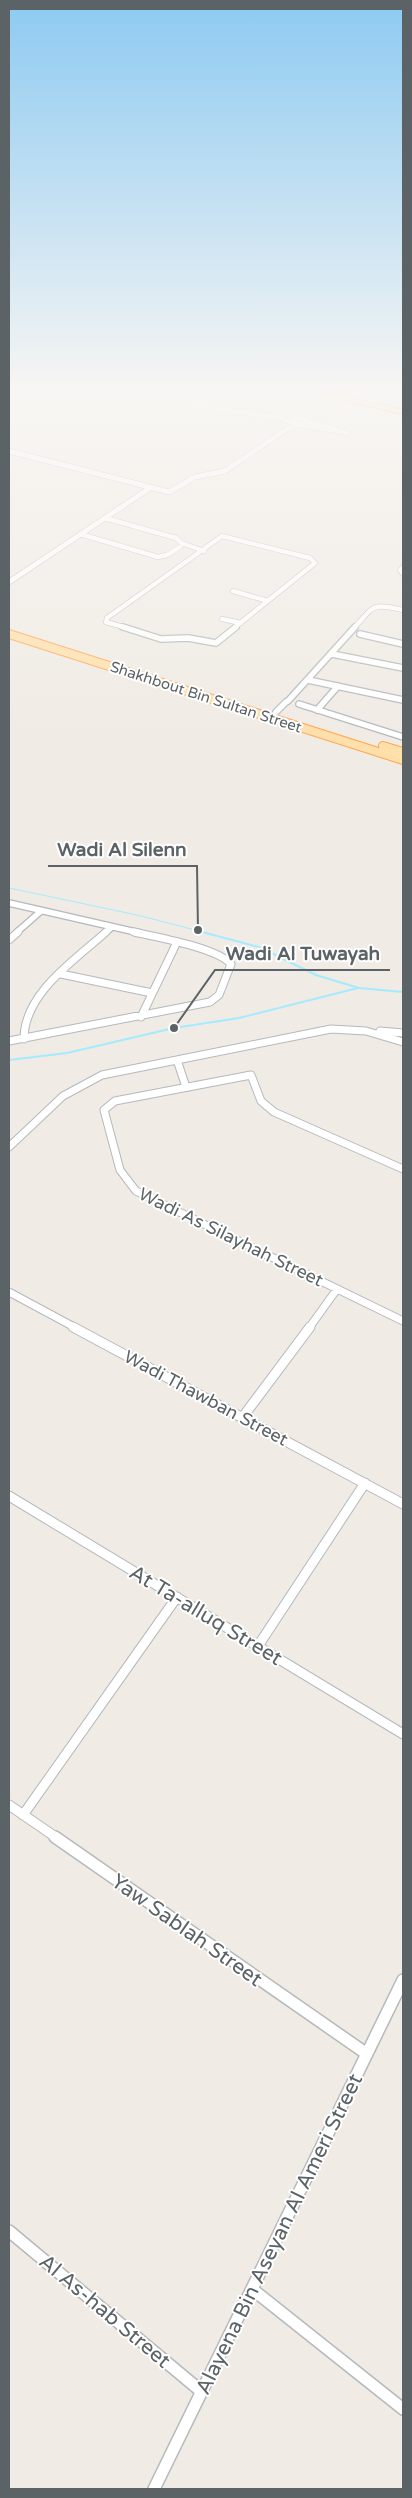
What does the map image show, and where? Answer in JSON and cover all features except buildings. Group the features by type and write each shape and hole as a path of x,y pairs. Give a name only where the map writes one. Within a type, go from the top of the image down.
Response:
{"main road":[{"name":"Shakhbout Bin Sultan Street","path":"9,627 403,752"},
{"name":"Shakhbout Bin Sultan Street","path":"9,634 403,760"}],"street":[{"path":"9,582 119,509"},
{"path":"105,518 180,545 203,551"},
{"path":"80,534 155,556 166,555 180,545"},
{"path":"228,536 314,561 314,564 268,601 217,642 211,643 188,638 158,639 106,622 203,551 218,537 228,536"},
{"path":"403,567 400,570 403,574"},
{"path":"233,591 268,601"},
{"path":"276,712 308,680 374,606 380,605 403,610"},
{"path":"222,619 241,623"},
{"path":"360,634 403,644"},
{"path":"332,654 403,668"},
{"path":"308,680 403,700"},
{"path":"317,710 338,686"},
{"path":"299,704 403,738"},
{"path":"9,903 41,912 177,942 224,957 230,962 230,967 218,995 210,1002 141,1017 9,1041"},
{"path":"9,940 41,912"},
{"path":"24,1039 23,1026 28,1010 41,993 111,928"},
{"path":"141,1017 177,942"},
{"path":"61,974 152,992"},
{"path":"9,1147 53,1103 75,1086 102,1075 321,1031 361,1030 403,1033"},
{"path":"361,1030 403,1042"},
{"path":"176,1060 186,1087"},
{"name":"Wadi As Silayhah Street","path":"403,1169 270,1110 261,1101 250,1075 115,1101 106,1107 104,1116 120,1170 127,1182 144,1196 403,1321"},
{"path":"242,1418 278,1372 337,1289"},
{"name":"Wadi Thawban Street","path":"9,1292 403,1504"},
{"path":"258,1646 364,1483"},
{"name":"At Ta-alluq Street","path":"9,1496 403,1734"},
{"path":"23,1815 177,1597"},
{"name":"Yaw Sablah Street","path":"9,1805 367,2054"},
{"name":"Alayena Bin Aseyan Al Ameri Street","path":"154,2489 403,1980"},
{"name":"Al As-hab Street","path":"9,2230 202,2392"},
{"path":"252,2289 403,2408"}],"waterway":[{"path":"9,888 137,915 207,933"},
{"path":"202,932 259,947 316,975 359,988 403,992"},
{"path":"9,1060 67,1053 174,1028 239,1018 358,988"}],"place":[{"name":"Wadi Al Silenn","path":"198,930"},
{"name":"Wadi Al Tuwayah","path":"174,1028"}]}
